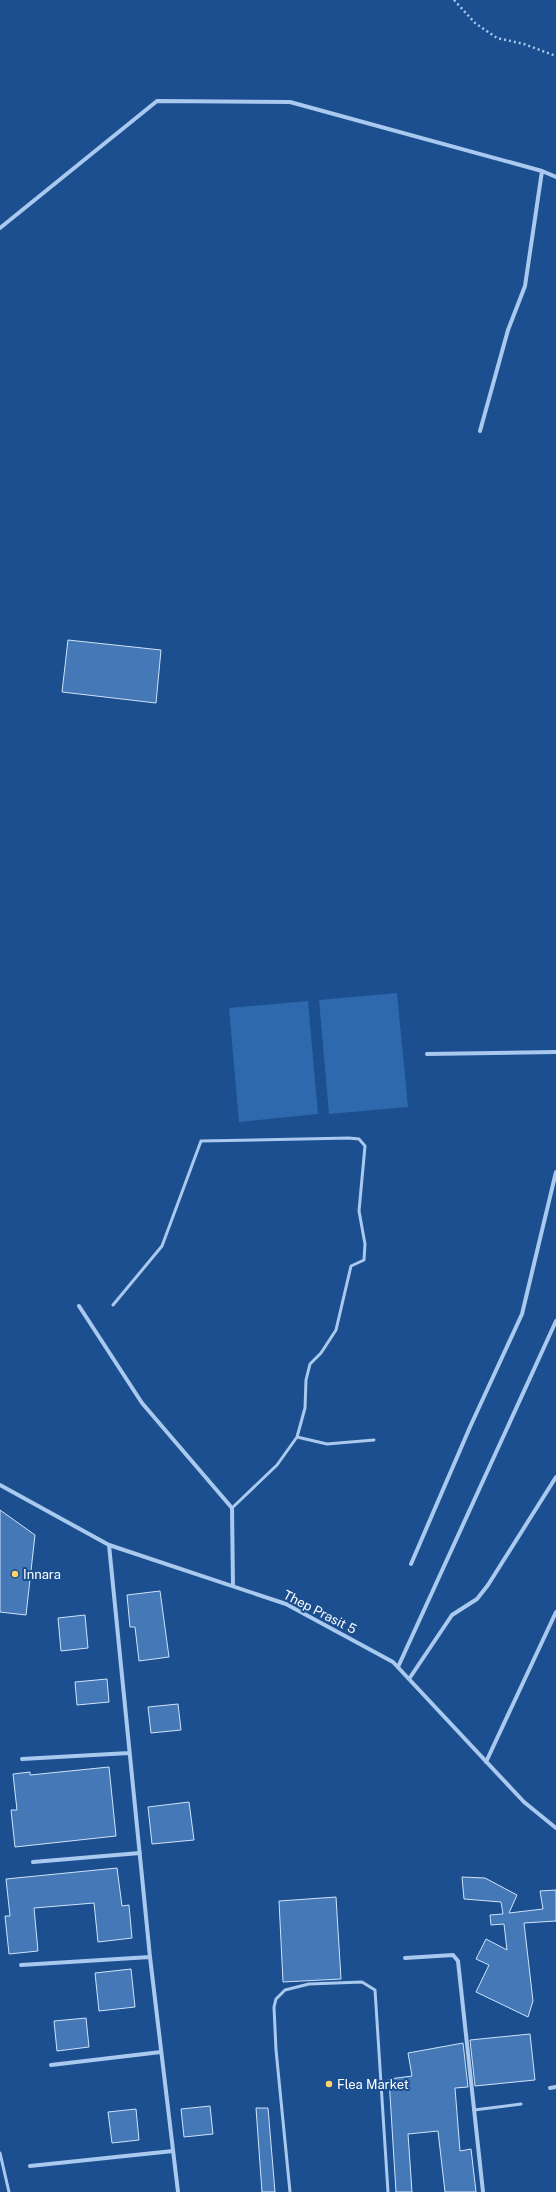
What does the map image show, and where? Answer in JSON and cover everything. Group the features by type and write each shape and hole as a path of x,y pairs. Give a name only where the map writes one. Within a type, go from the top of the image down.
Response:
{"street":[{"path":"0,228 157,101 290,102 542,171 556,177"},
{"path":"480,431 508,330 525,286 542,171"},
{"path":"427,1054 556,1052"},
{"path":"411,1564 470,1427 522,1314 556,1172"},
{"path":"79,1306 142,1403 232,1508 233,1586"},
{"path":"398,1668 556,1321"},
{"path":"409,1679 452,1615 477,1599 488,1586 556,1477"},
{"name":"Thep Prasit 5","path":"0,1485 109,1545 286,1604 393,1662 524,1802 556,1828"},
{"path":"109,1545 150,1957 178,2192"},
{"path":"486,1762 556,1612"},
{"path":"22,1759 129,1753"},
{"path":"33,1862 140,1853"},
{"path":"405,1958 453,1955 456,1957 483,2192"},
{"path":"21,1965 150,1957"},
{"path":"51,2065 161,2052"},
{"path":"550,2088 556,2087"},
{"path":"30,2166 173,2151"}],"lane":[{"path":"113,1305 162,1246 201,1140 359,1139 364,1146 358,1211 365,1244 364,1260 351,1266 336,1330 322,1353 310,1364 306,1380 306,1408 297,1437 277,1464 232,1508"},
{"path":"297,1437 327,1444 374,1440"},
{"path":"290,2192 276,2050 274,2006 276,1999 286,1990 309,1984 362,1982 371,1985 375,1990 388,2192"},
{"path":"474,2110 521,2104"},
{"path":"0,2153 9,2192"}],"path":[{"path":"454,0 474,23 497,38 524,44 556,56"}],"shaded area":[{"path":"397,993 408,1107 329,1114 319,1000"},
{"path":"308,1001 318,1114 239,1122 229,1008"}],"building":[{"path":"68,640 161,650 156,703 62,692"},
{"name":"Innara","path":"0,1510 35,1535 26,1615 0,1612"},
{"path":"160,1591 169,1657 139,1661 135,1627 130,1627 127,1595"},
{"path":"85,1615 88,1648 61,1651 58,1618"},
{"path":"107,1679 109,1702 77,1705 75,1682"},
{"path":"178,1704 181,1730 151,1733 148,1707"},
{"path":"109,1767 116,1836 15,1847 11,1810 17,1810 13,1774 30,1772 30,1775"},
{"path":"189,1802 194,1840 152,1844 148,1807"},
{"path":"117,1868 122,1906 129,1905 132,1938 98,1942 94,1903 34,1908 38,1951 9,1954 5,1916 10,1916 6,1879"},
{"path":"462,1877 485,1878 517,1895 509,1913 543,1909 540,1891 556,1890 556,1921 524,1923 533,2001 528,2017 476,1992 489,1965 476,1959 486,1939 507,1950 504,1924 491,1925 490,1915 503,1914 501,1902 464,1899"},
{"path":"336,1897 341,1979 283,1982 279,1901"},
{"path":"131,1969 135,2007 99,2011 95,1973"},
{"path":"86,2018 89,2047 57,2051 54,2021"},
{"path":"530,2034 535,2080 475,2086 470,2040"},
{"path":"463,2043 468,2087 455,2088 460,2151 471,2149 476,2192 445,2192 438,2131 408,2134 412,2192 396,2192 389,2079 412,2076 408,2053"},
{"path":"210,2106 213,2134 184,2137 181,2109"},
{"path":"256,2108 268,2108 275,2192 262,2192"},
{"path":"136,2109 139,2140 112,2143 108,2112"}],"place":[{"name":"Innara","path":"15,1574"},
{"name":"Flea Market","path":"329,2084"}]}
